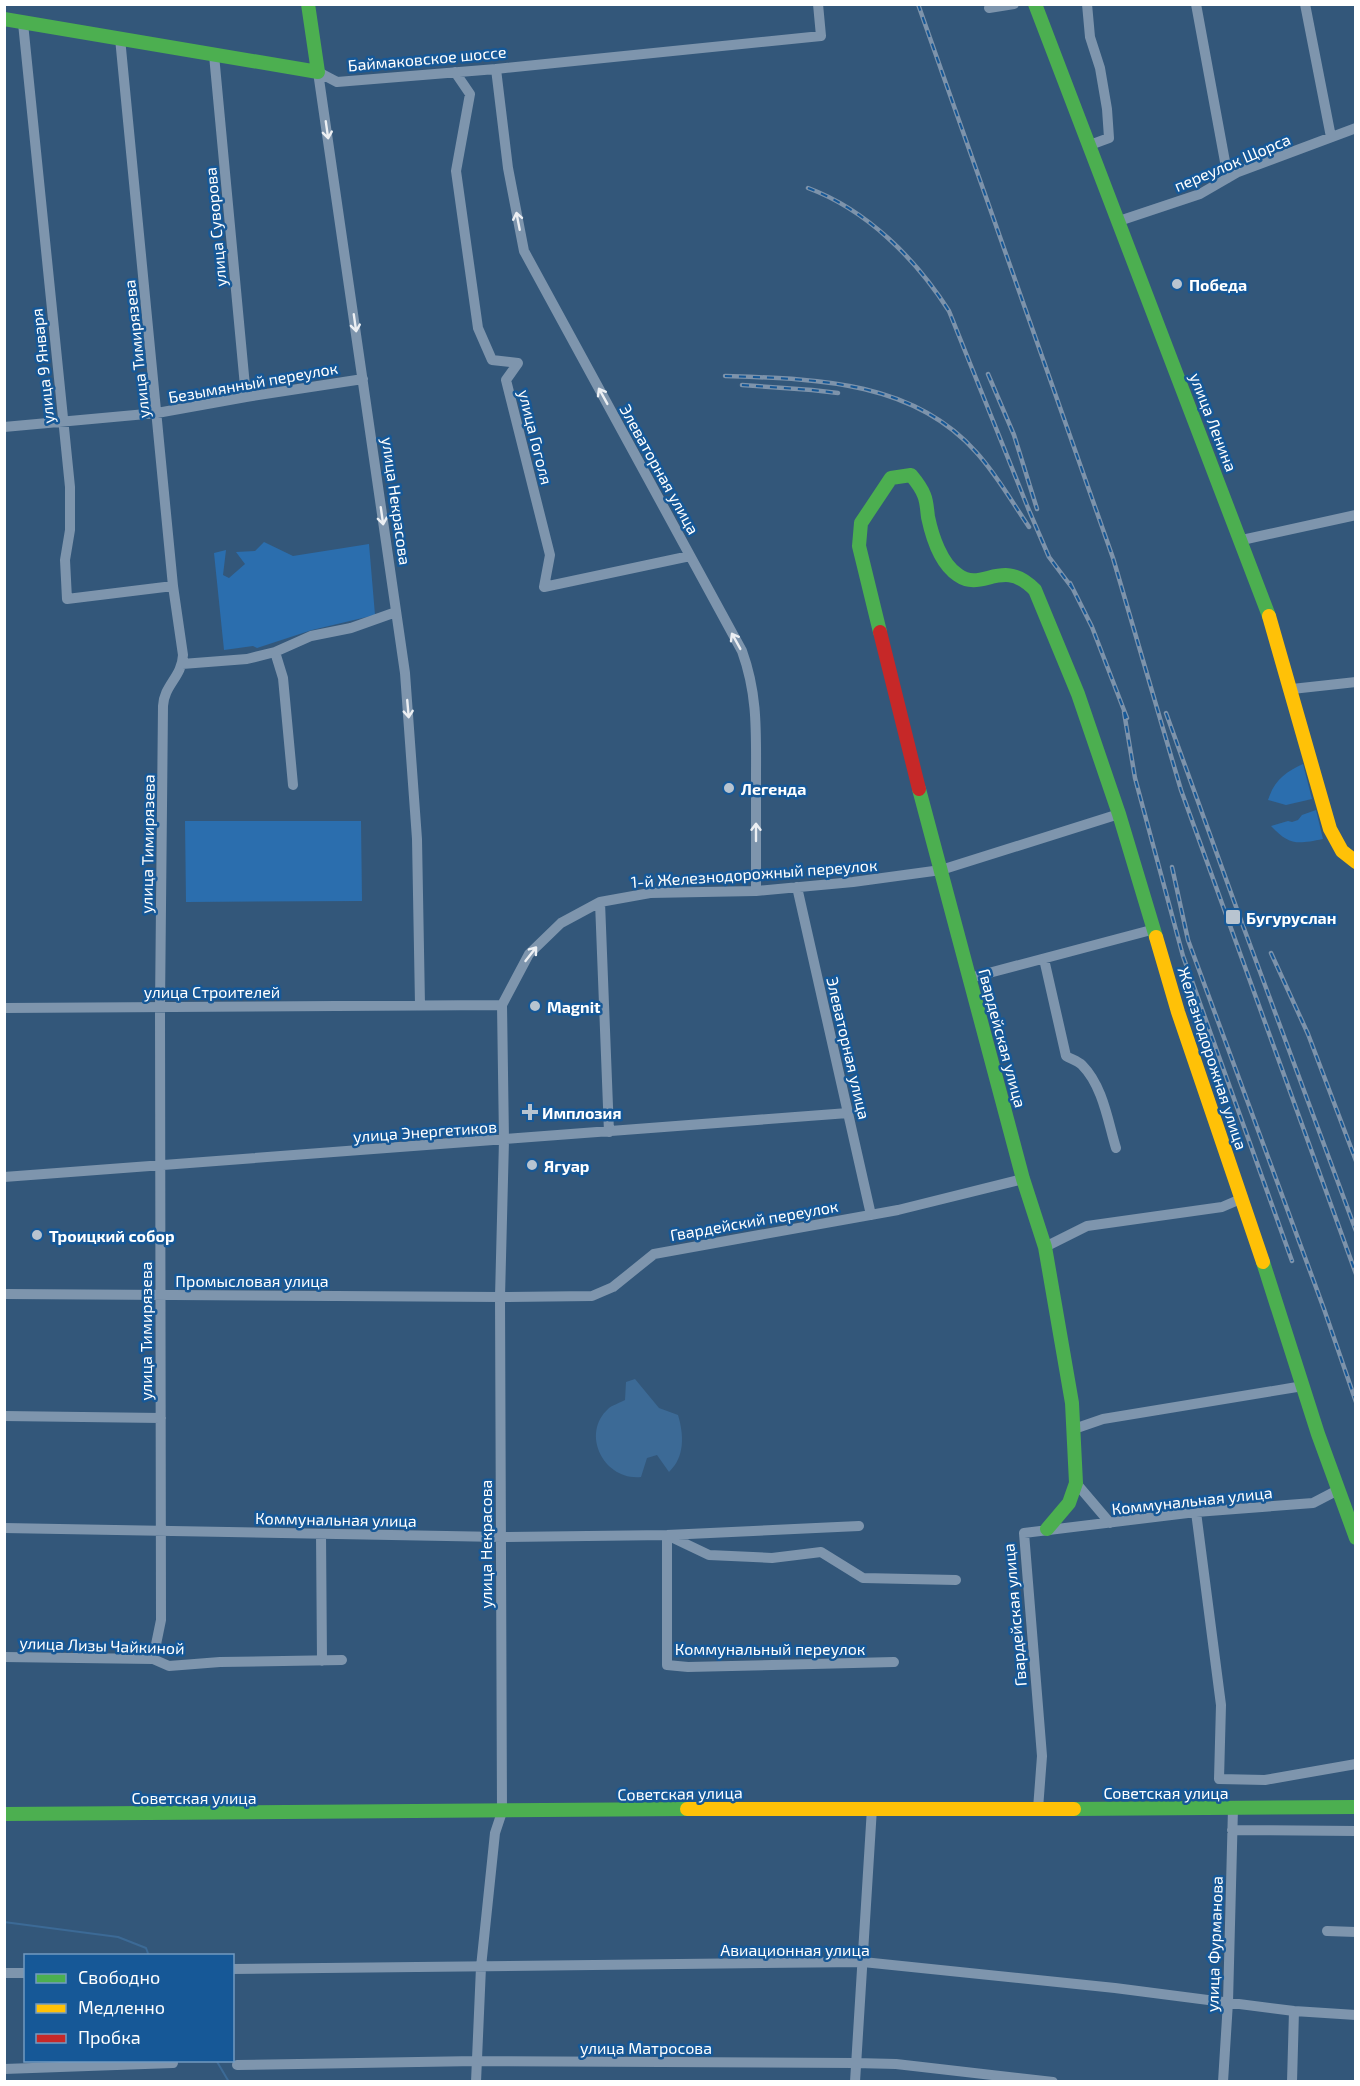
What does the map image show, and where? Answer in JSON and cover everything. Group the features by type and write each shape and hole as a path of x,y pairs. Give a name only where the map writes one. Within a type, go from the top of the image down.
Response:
{"main road":[{"name":"улица Некрасова","path":"308,4 318,72"},
{"name":"улица Ленина","path":"1035,4 1242,540 1274,629 1330,829 1342,851 1353,861"},
{"name":"Баймаковское шоссе","path":"4,19 318,72"},
{"name":"Гвардейская улица","path":"1035,590 1027,580 1014,575 998,574 978,580 963,579 954,573 936,542 922,489 911,475 891,478 861,523 859,546 863,566 1023,1179 1045,1247 1072,1403 1076,1483 1074,1495 1068,1506 1047,1529"},
{"name":"Железнодорожная улица","path":"1035,590 1078,694 1119,814 1178,1012 1243,1198 1303,1386 1356,1538"},
{"name":"Советская улица","path":"4,1814 872,1808 1356,1808"}],"street":[{"name":"Баймаковское шоссе","path":"318,72 337,82 496,69 821,36 818,4"},
{"path":"990,8 1014,4"},
{"path":"1087,4 1090,37 1100,68 1109,138 1090,145"},
{"path":"1196,4 1228,178"},
{"path":"1305,4 1331,137"},
{"name":"улица 9 Января","path":"23,23 71,509 65,560 67,599 173,586"},
{"name":"улица Тимирязева","path":"120,38 182,664 164,694 160,1007 161,1620 153,1659"},
{"name":"улица Суворова","path":"214,55 246,397"},
{"name":"Элеваторная улица","path":"496,69 508,168 524,252 742,651 751,675 756,734 756,891"},
{"name":"улица Некрасова","path":"318,72 405,673 417,839 420,1005"},
{"name":"улица Гоголя","path":"455,72 470,94 456,171 478,328 492,360 518,363 506,380 550,555 544,587 690,556"},
{"name":"переулок Щорса","path":"1119,221 1200,194 1238,172 1356,128"},
{"name":"Безымянный переулок","path":"4,427 157,413 363,379"},
{"path":"1242,540 1356,515"},
{"path":"182,664 247,659 275,652 311,636 351,628 396,612"},
{"path":"275,652 283,678 293,785"},
{"path":"1292,689 1356,682"},
{"name":"1-й Железнодорожный переулок","path":"502,1005 529,954 561,923 600,902 650,892 756,891 853,882 941,870 1119,814"},
{"name":"Элеваторная улица","path":"798,887 871,1215"},
{"path":"600,902 609,1132"},
{"path":"970,978 1155,929"},
{"path":"1044,959 1066,1056 1081,1064 1091,1077 1103,1103 1116,1148"},
{"name":"улица Некрасова","path":"476,2082 481,1968 495,1833 502,1812 500,1297 504,1140 502,1005"},
{"name":"улица Строителей","path":"4,1008 502,1005"},
{"name":"улица Энергетиков","path":"4,1177 848,1113"},
{"name":"Гвардейский переулок","path":"500,1297 592,1296 613,1287 654,1254 898,1210 1023,1179"},
{"path":"1045,1247 1087,1226 1222,1207 1243,1198"},
{"name":"Промысловая улица","path":"4,1294 500,1297"},
{"path":"1074,1429 1103,1419 1303,1386"},
{"path":"4,1416 161,1418"},
{"path":"1076,1483 1110,1523"},
{"name":"Коммунальная улица","path":"1047,1529 1196,1512 1313,1503 1338,1490"},
{"path":"1196,1512 1221,1705 1219,1779 1265,1780 1356,1764"},
{"name":"Коммунальная улица","path":"4,1527 501,1537 667,1535 859,1526"},
{"name":"Гвардейская улица","path":"1038,1809 1042,1756 1024,1533 1047,1529"},
{"path":"321,1534 322,1660"},
{"name":"Коммунальная улица","path":"667,1535 709,1554 772,1558 821,1552 863,1578 956,1580"},
{"name":"Коммунальный переулок","path":"667,1535 667,1665 688,1667 894,1662"},
{"name":"улица Лизы Чайкиной","path":"4,1657 153,1659 169,1666 210,1662 342,1660"},
{"path":"855,2082 872,1808"},
{"name":"улица Фурманова","path":"1223,2082 1228,2002 1233,1808"},
{"path":"1232,1830 1356,1832"},
{"path":"1327,1930 1356,1932"},
{"name":"Авиационная улица","path":"234,1969 863,1962 1115,1988 1294,2011 1356,2015"},
{"path":"4,1973 24,1973"},
{"path":"1292,2082 1294,2011"},
{"name":"улица Матросова","path":"237,2065 477,2061 855,2063 896,2064 1053,2082"},
{"path":"4,2069 173,2063"}],"shaded area":[{"path":"264,542 293,556 369,544 375,615 312,630 257,648 253,646 224,650 214,553 226,550 223,575 229,578 245,564 236,552 255,551"},
{"path":"1303,764 1312,799 1286,805 1268,800 1273,787 1281,778"},
{"path":"1316,810 1323,839 1294,842 1283,837 1271,826 1298,820 1302,815"},
{"path":"185,821 361,821 362,901 186,902"},
{"path":"635,1379 659,1408 678,1415 682,1445 678,1460 669,1472 657,1455 647,1458 641,1477 628,1476 617,1472 600,1454 596,1431 600,1420 610,1408 625,1400 626,1382"}],"waterway":[{"path":"4,1922 118,1937 146,1948 148,1954"},
{"path":"217,2062 229,2082"}],"railway":[{"path":"918,4 1113,558 1181,790 1356,1274"},
{"path":"808,188 850,209 888,238 921,273 949,311 1049,557 1073,589"},
{"path":"988,374 1014,435 1037,509"},
{"path":"725,376 827,382 892,397 922,410 950,428 976,452 998,479 1029,527"},
{"path":"742,385 838,393"},
{"path":"1070,583 1092,627 1127,718"},
{"path":"1124,712 1135,778 1183,956 1292,1261"},
{"path":"1166,713 1356,1231"},
{"path":"1172,867 1188,940 1356,1402"},
{"path":"1271,953 1308,1034 1356,1161"}],"traffic: fast":[{"path":"4,19 318,72 308,4"},
{"path":"1035,4 1269,616"},
{"path":"880,632 859,546 861,523 891,478 911,475 925,498 938,549 952,570 967,579 976,580 1003,575 1013,576 1023,580 1035,590 1078,694 1119,814 1156,937"},
{"path":"919,789 1023,1179 1045,1247 1072,1403 1076,1483 1069,1503 1047,1529"},
{"path":"1263,1262 1318,1434 1356,1538"},
{"path":"1074,1809 1356,1807"},
{"path":"4,1814 687,1809"}],"traffic: slow":[{"path":"1269,616 1330,829 1342,851 1356,862"},
{"path":"1156,937 1178,1012 1263,1262"},
{"path":"687,1809 1074,1809"}],"traffic: jam":[{"path":"880,632 919,789"}],"place":[{"name":"Победа","path":"1177,284"},
{"name":"Легенда","path":"729,788"},
{"name":"Бугуруслан","path":"1233,917"},
{"name":"Magnit","path":"535,1006"},
{"name":"Имплозия","path":"530,1112"},
{"name":"Ягуар","path":"532,1165"},
{"name":"Троицкий собор","path":"37,1235"}]}
